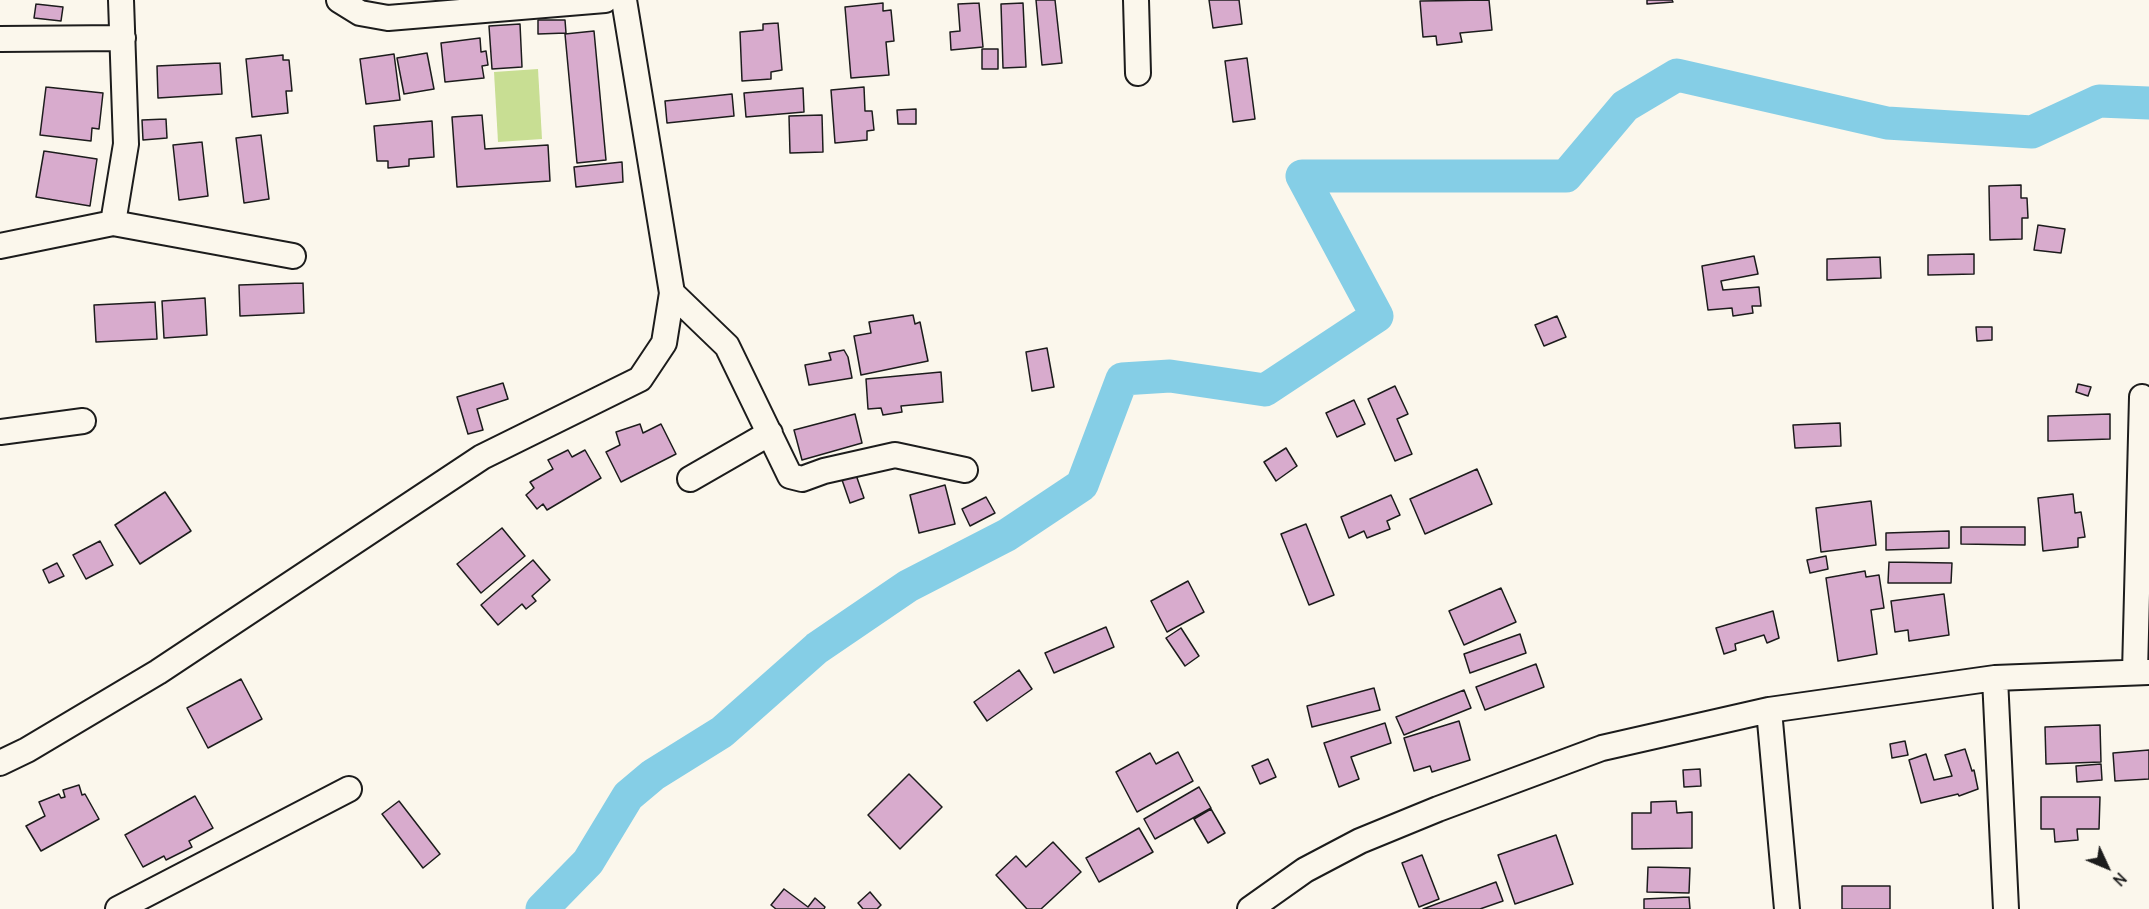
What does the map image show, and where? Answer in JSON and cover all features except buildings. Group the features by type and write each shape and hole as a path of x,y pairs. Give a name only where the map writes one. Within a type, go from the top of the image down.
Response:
{"street":[{"path":"113,223 126,144 121,0"},
{"path":"339,0 360,13 388,18 605,0"},
{"path":"0,763 27,750 158,672 482,458 640,379 664,343 672,292 624,0"},
{"path":"1136,0 1138,73"},
{"path":"0,39 123,38"},
{"path":"0,246 113,223 292,255"},
{"path":"672,292 727,346 790,476 802,479 824,471 896,455 965,470"},
{"path":"1250,909 1314,865 1360,841 1438,809 1602,748 1769,710 1995,678 2142,672 2142,397"},
{"path":"0,432 83,421"},
{"path":"690,479 771,433"},
{"path":"1995,678 2006,909"},
{"path":"1769,710 1787,909"},
{"path":"118,909 349,789"}],"green space":[{"path":"538,69 542,139 498,142 494,72"}],"waterway":[{"path":"542,909 588,862 628,796 653,775 722,732 817,648 908,586 1007,535 1082,485 1122,379 1170,376 1265,390 1377,316 1302,176 1566,176 1625,106 1677,75 1887,123 2032,132 2099,101 2149,103"}]}
